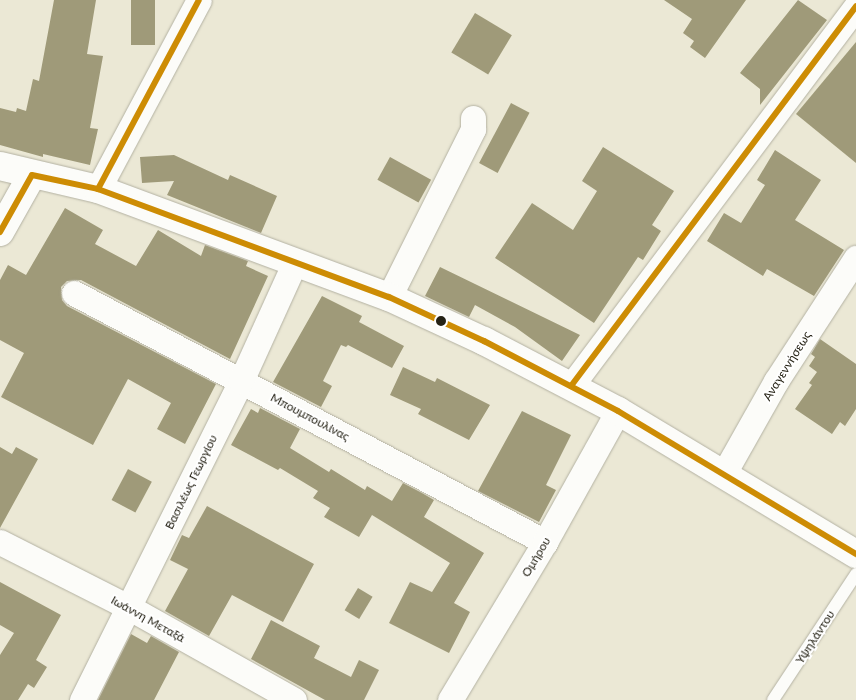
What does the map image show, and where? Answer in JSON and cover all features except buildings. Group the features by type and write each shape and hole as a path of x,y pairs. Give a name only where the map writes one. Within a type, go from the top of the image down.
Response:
{"street":[{"path":"98,189 199,0"},
{"path":"571,386 856,6"},
{"path":"389,297 473,129 473,118"},
{"path":"0,166 98,189 389,297 618,411 856,554"},
{"path":"0,232 32,175"},
{"name":"Αναγεννήσεως","path":"723,475 776,381 856,258"},
{"name":"Βασιλέως Γεωργίου","path":"82,700 130,608 240,381 295,262"},
{"name":"Μπουμπουλίνας","path":"74,293 545,542"},
{"name":"Ομήρου","path":"450,700 545,542 618,411"},
{"name":"Ιωάννη Μεταξά","path":"0,542 130,608 294,700"}],"lane":[{"name":"Υψηλάντου","path":"773,700 856,574"}],"transit line":[{"path":"98,189 199,0"},
{"path":"571,386 856,6"},
{"path":"32,175 98,189 389,297 484,341 618,411 856,554"},
{"path":"0,232 32,175"}]}
